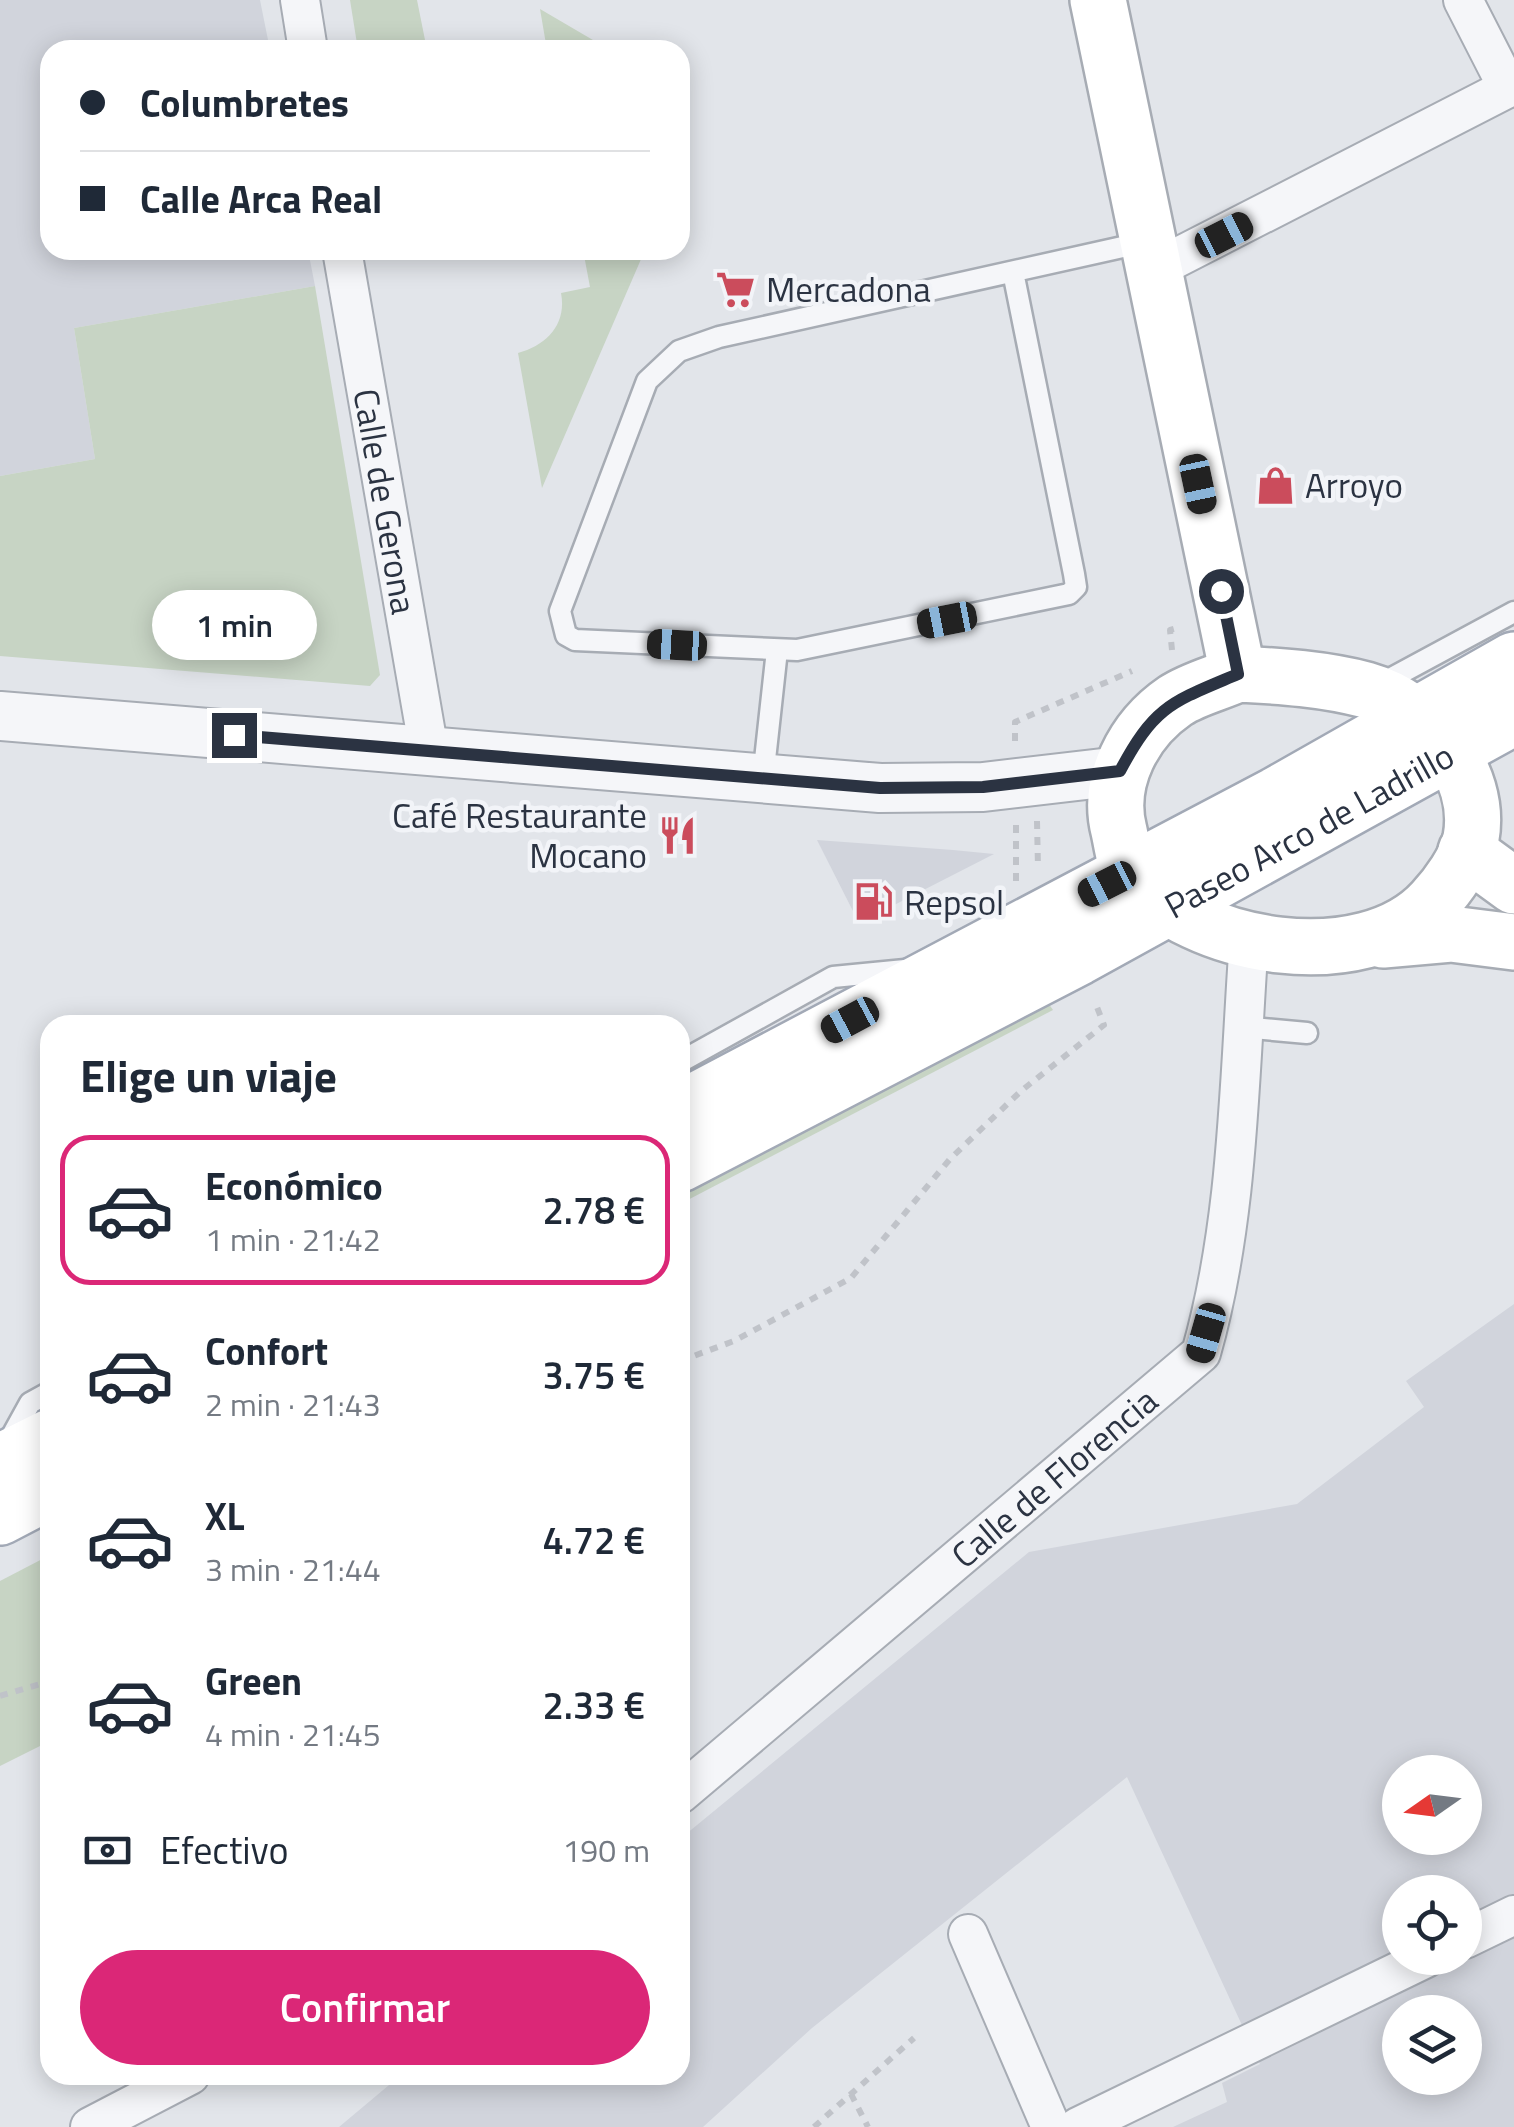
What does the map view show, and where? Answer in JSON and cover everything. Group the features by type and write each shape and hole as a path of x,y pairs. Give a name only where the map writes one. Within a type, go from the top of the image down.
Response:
{"main road":[{"path":"1098,0 1238,674"},
{"name":"Paseo Arco de Ladrillo","path":"690,1158 1066,935 1130,872 1390,702 1514,660"},
{"path":"1365,942 1420,917 1448,887 1466,851 1471,837 1469,799 1453,750 1390,702 1280,676 1238,674 1177,700 1143,728 1120,771 1116,819 1130,872 1169,909 1249,940 1296,947 1365,942 1451,934 1514,942"},
{"name":"Paseo Arco de Ladrillo","path":"690,1104 952,966 1169,909 1514,717"},
{"path":"1466,851 1514,886"},
{"path":"0,1462 40,1441"},
{"path":"0,1517 40,1496"}],"street":[{"path":"300,0 306,40"},
{"path":"1150,256 1511,87 1463,0"},
{"name":"Calle de Gerona","path":"344,260 428,750"},
{"path":"0,716 880,788 983,787 1120,771"},
{"name":"Calle de Florencia","path":"690,1786 1201,1353 1212,1313 1234,1174 1249,940"},
{"path":"0,1462 40,1468"},
{"path":"1482,1931 1514,1915"},
{"path":"968,1934 1051,2127"},
{"path":"1078,2127 1391,1975"},
{"path":"90,2127 171,2085"}],"lane":[{"path":"1013,272 1076,587 1060,597 796,650 575,640 560,623 560,611 647,381 662,363 700,342 1013,272 1150,256"},
{"name":"Paseo Arco de Ladrillo","path":"1390,702 1514,612"},
{"path":"763,778 777,650"},
{"name":"Paseo Arco de Ladrillo","path":"690,1056 834,977 952,966"},
{"path":"1242,1027 1307,1033"},
{"path":"0,1462 30,1403 40,1398"}],"path":[{"path":"1182,608 1188,640"},
{"path":"690,1357 734,1341 851,1278 950,1159 1021,1091 1104,1025 1066,935 1039,890 1036,781"},
{"path":"0,1696 40,1684"},
{"path":"814,2127 914,2038"},
{"path":"851,2094 868,2127"}],"shaded area":[{"path":"0,0 260,0 268,40 40,40 40,260 310,260 315,286 74,328 95,459 0,476"},
{"name":"Repsol","path":"817,840 953,850 994,854 859,923"},
{"path":"1514,1304 1514,2127 1173,2127 1227,2102 1222,2083 1260,2064 1127,1777 812,2028 703,2127 339,2127 389,2085 690,2085 690,1831 1029,1552 1297,1504 1424,1407 1406,1381"}],"green space":[{"path":"350,0 417,0 425,40 356,40"},
{"path":"540,9 593,40 545,40"},
{"path":"585,260 641,260 542,488 518,353 538,345 553,332 561,314 561,293 590,287"},
{"path":"315,286 380,675 370,686 0,656 0,476 95,459 74,328"},
{"path":"1046,1000 1053,1010 690,1199 690,1186"},
{"path":"40,1560 40,1746 0,1766 0,1581"}],"place":[{"name":"Mercadona","path":"736,289"},
{"name":"Arroyo","path":"1275,485"},
{"name":"Café Restaurante Mocano","path":"677,835"},
{"name":"Repsol","path":"874,902"}],"route":[{"path":"234,735 880,788 983,787 1120,771 1143,728 1177,700 1238,674 1221,591"}]}
